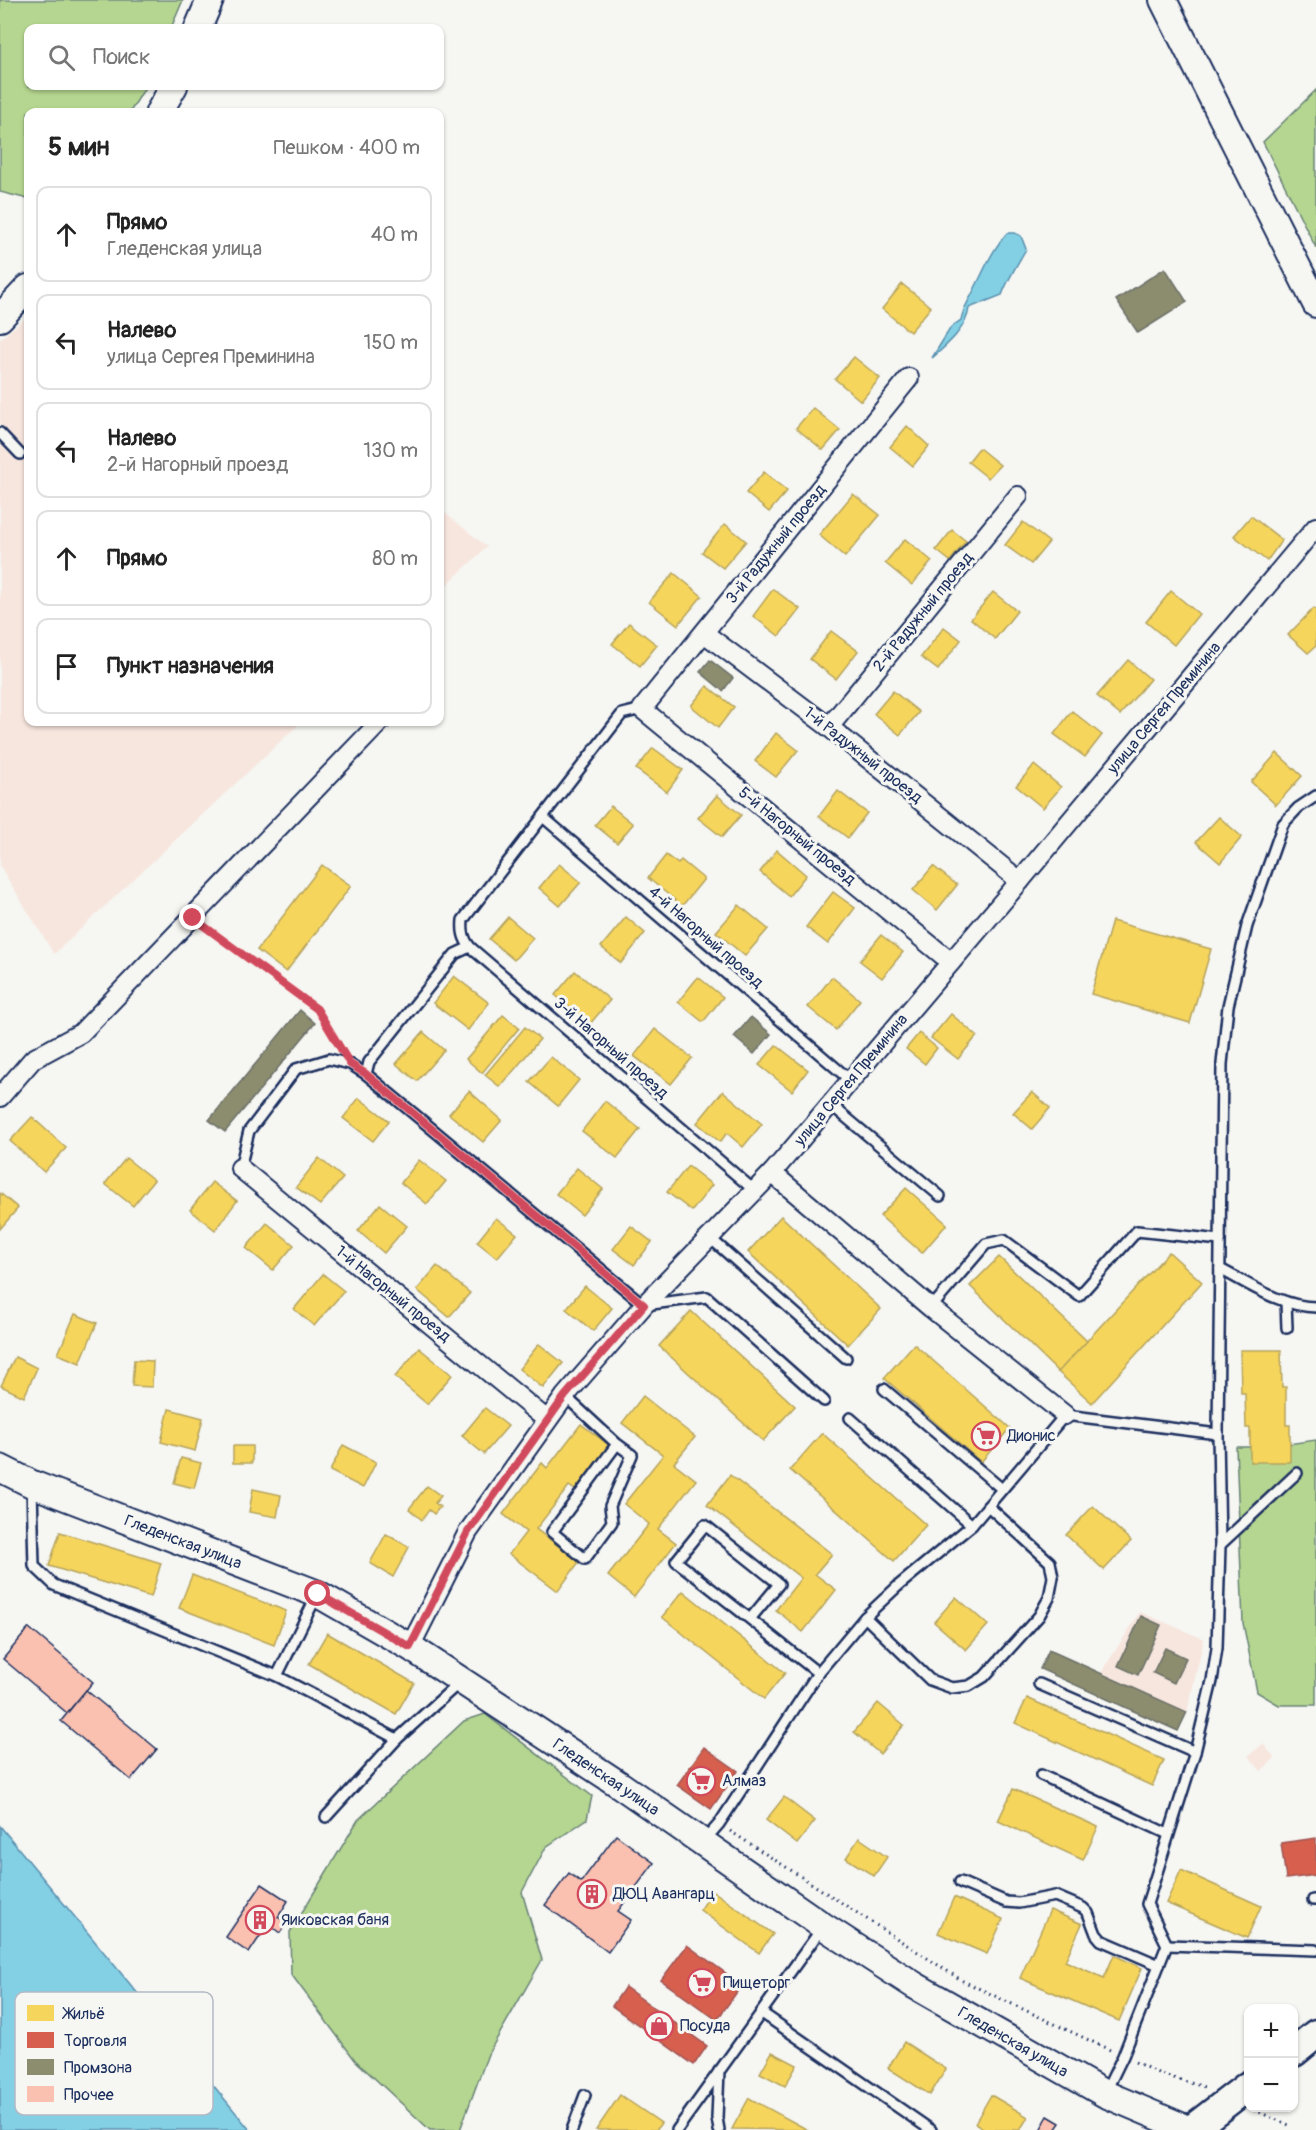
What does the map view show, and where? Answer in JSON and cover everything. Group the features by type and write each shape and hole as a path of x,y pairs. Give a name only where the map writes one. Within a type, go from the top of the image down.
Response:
{"main road":[{"path":"200,24 210,0"},
{"path":"1163,0 1316,304"},
{"path":"161,108 172,90"},
{"path":"0,318 24,292"},
{"name":"Гледенская улица","path":"0,1468 32,1484 318,1594 410,1647 620,1785 711,1833 823,1926 914,1985 1105,2094 1190,2130"},
{"path":"1298,2049 1316,2034"},
{"path":"1190,2130 1239,2093"}],"street":[{"name":"3-й Радужный проезд","path":"642,710 909,378"},
{"name":"2-й Радужный проезд","path":"829,727 1018,496"},
{"name":"улица Сергея Преминина","path":"410,1647 468,1532 565,1396 644,1305 772,1173 1316,527"},
{"name":"1-й Радужный проезд","path":"704,633 829,727 1020,880"},
{"name":"5-й Нагорный проезд","path":"642,710 951,962"},
{"path":"0,1097 33,1059 81,1033 376,726"},
{"name":"1-й Нагорный проезд","path":"240,1168 547,1420"},
{"path":"772,1173 931,1308 1065,1414"}],"lane":[{"path":"0,433 20,454"},
{"path":"366,1074 369,1062 455,954 470,947 464,940 463,920 622,714 642,710"},
{"path":"1105,2094 1124,2056 1167,1945 1147,1904 1195,1752 1212,1681 1217,1648 1220,1545 1218,1434 1222,1064 1228,1006 1247,926 1283,824 1298,808 1316,796"},
{"name":"4-й Нагорный проезд","path":"543,817 850,1080"},
{"name":"3-й Нагорный проезд","path":"470,947 755,1191"},
{"path":"240,1168 249,1131 296,1069 329,1059 350,1064 366,1074 644,1305 707,1297 824,1401"},
{"path":"830,1104 940,1196"},
{"path":"931,1308 986,1244 1004,1240 1079,1296 1137,1231 1220,1240"},
{"path":"709,1237 846,1358"},
{"path":"1220,1269 1286,1302 1300,1307 1316,1307"},
{"path":"1286,1302 1287,1328"},
{"path":"884,1389 1002,1489"},
{"path":"565,1396 632,1455 610,1506 612,1522 585,1559 552,1532 617,1444"},
{"path":"711,1833 818,1673 864,1617 972,1525 1065,1414 1218,1434"},
{"path":"850,1418 972,1525"},
{"path":"1220,1545 1297,1473"},
{"path":"32,1484 34,1566 54,1585 277,1677 398,1739"},
{"path":"864,1617 930,1680 952,1688 969,1686 984,1677 1039,1616 1049,1598 1053,1577 1050,1562 988,1506"},
{"path":"750,1619 778,1584 705,1525 676,1561 818,1673"},
{"path":"277,1677 318,1594"},
{"path":"326,1817 398,1739 460,1682"},
{"path":"1039,1684 1195,1752"},
{"path":"1041,1775 1168,1834"},
{"path":"960,1882 1006,1902 1019,1903 1055,1896 1083,1908 1088,1913 1096,1934 1101,1940 1159,1965"},
{"path":"677,2130 823,1926"},
{"path":"1167,1945 1316,1950"},
{"path":"762,2013 931,2130"},
{"path":"719,2071 717,2118 719,2130"},
{"path":"572,2130 585,2095"}],"path":[{"path":"193,918 317,1009 350,1064"},
{"path":"711,1833 963,1981 1160,2074 1239,2093 1288,2125"}],"shaded area":[{"path":"24,319 24,726 297,726 54,954 0,866 0,339"},
{"path":"444,512 487,547 444,587"},
{"path":"1140,1612 1204,1639 1187,1712 1101,1673"},
{"path":"1263,1744 1275,1758 1261,1771 1248,1756"}],"green space":[{"path":"0,0 183,0 173,24 24,24 24,90 144,90 132,108 24,108 24,198 0,192"},
{"path":"1316,90 1316,248 1263,142"},
{"path":"1316,1440 1316,1705 1279,1705 1257,1692 1243,1623 1236,1447 1266,1447"},
{"path":"485,1714 592,1796 587,1819 546,1847 522,1892 542,1960 488,2054 460,2130 430,2130 355,2060 291,1974 290,1932 358,1820 464,1721"}],"water":[{"path":"1007,233 1021,236 1026,249 1002,295 969,308 960,329 950,342 932,358 951,327 961,320 965,307 988,262"},
{"path":"0,1826 137,1992 15,1992 15,2115 213,2115 213,2085 250,2130 0,2130"}],"building: Жильё":[{"path":"902,284 931,307 910,332 882,309"},
{"path":"854,357 880,378 861,401 835,379"},
{"path":"813,408 840,430 823,450 796,428"},
{"path":"907,426 929,446 913,466 890,447"},
{"path":"979,448 1000,465 988,478 968,462"},
{"path":"764,472 787,491 769,512 746,493"},
{"path":"853,494 880,515 845,557 819,535"},
{"path":"1251,516 1282,540 1267,561 1234,536"},
{"path":"1023,522 1049,542 1031,564 1005,545"},
{"path":"725,524 746,541 723,568 702,552"},
{"path":"952,530 966,541 950,561 936,550"},
{"path":"905,539 932,561 912,585 885,563"},
{"path":"674,573 702,596 678,625 649,602"},
{"path":"773,589 800,609 779,636 753,616"},
{"path":"1171,591 1199,614 1174,645 1146,622"},
{"path":"993,592 1017,611 995,639 971,619"},
{"path":"1314,608 1316,610 1316,646 1308,653 1288,635"},
{"path":"629,623 657,645 640,666 612,644"},
{"path":"944,627 961,640 938,670 921,657"},
{"path":"831,631 858,651 836,679 810,659"},
{"path":"1128,660 1150,679 1120,715 1097,696"},
{"path":"707,686 734,707 718,728 691,706"},
{"path":"893,691 919,712 900,735 874,714"},
{"path":"1072,711 1102,735 1085,757 1054,734"},
{"path":"776,733 798,750 776,777 755,761"},
{"path":"653,748 683,770 667,792 636,769"},
{"path":"1277,753 1302,776 1276,805 1251,782"},
{"path":"1034,765 1061,787 1043,808 1016,786"},
{"path":"838,791 867,813 848,838 819,816"},
{"path":"717,795 741,815 722,837 698,818"},
{"path":"611,806 633,824 617,843 595,825"},
{"path":"1219,817 1242,837 1220,863 1196,842"},
{"path":"777,850 806,875 789,896 760,872"},
{"path":"666,855 678,864 681,860 704,879 682,906 648,878"},
{"path":"559,864 581,882 560,906 539,888"},
{"path":"322,865 351,886 286,972 257,950"},
{"path":"933,866 957,885 937,910 913,890"},
{"path":"833,892 855,908 828,944 806,927"},
{"path":"739,905 768,929 745,956 716,932"},
{"path":"508,917 533,938 514,960 489,939"},
{"path":"626,917 645,933 621,963 601,947"},
{"path":"1112,921 1211,949 1190,1023 1091,994"},
{"path":"881,935 903,952 882,978 860,961"},
{"path":"575,971 610,1000 590,1024 555,995"},
{"path":"454,976 489,1003 468,1030 433,1003"},
{"path":"698,977 723,997 703,1022 678,1002"},
{"path":"832,977 860,1000 836,1030 808,1007"},
{"path":"951,1014 977,1036 958,1059 931,1038"},
{"path":"503,1015 519,1028 482,1073 466,1059"},
{"path":"525,1027 540,1039 500,1087 485,1075"},
{"path":"655,1029 692,1058 671,1084 634,1056"},
{"path":"423,1032 444,1050 417,1081 396,1064"},
{"path":"919,1033 937,1048 925,1064 906,1049"},
{"path":"776,1045 808,1070 792,1091 759,1065"},
{"path":"551,1057 579,1080 558,1106 529,1082"},
{"path":"469,1091 502,1120 483,1142 449,1114"},
{"path":"723,1091 762,1124 743,1147 727,1133 720,1142 697,1123"},
{"path":"1032,1092 1050,1108 1032,1129 1013,1113"},
{"path":"359,1098 389,1121 373,1141 343,1118"},
{"path":"605,1101 640,1129 617,1158 582,1131"},
{"path":"32,1117 66,1148 44,1172 10,1141"},
{"path":"126,1158 154,1180 133,1206 105,1184"},
{"path":"319,1158 343,1178 320,1205 296,1187"},
{"path":"419,1160 446,1181 427,1204 401,1183"},
{"path":"688,1166 712,1185 692,1211 667,1192"},
{"path":"577,1168 603,1189 582,1215 556,1194"},
{"path":"212,1182 237,1201 215,1230 190,1210"},
{"path":"906,1188 947,1224 922,1253 880,1216"},
{"path":"0,1193 18,1208 0,1229"},
{"path":"380,1204 407,1226 384,1253 358,1231"},
{"path":"781,1216 881,1309 848,1345 748,1252"},
{"path":"496,1218 517,1234 497,1258 477,1242"},
{"path":"267,1223 294,1245 273,1270 246,1248"},
{"path":"631,1226 652,1242 634,1265 613,1249"},
{"path":"1169,1252 1202,1282 1092,1403 1058,1372"},
{"path":"999,1257 1087,1341 1058,1372 970,1286"},
{"path":"437,1266 470,1293 449,1317 417,1290"},
{"path":"323,1274 344,1291 314,1326 294,1309"},
{"path":"585,1286 612,1308 593,1331 566,1309"},
{"path":"691,1311 795,1406 763,1441 659,1346"},
{"path":"75,1314 97,1323 80,1363 58,1354"},
{"path":"539,1344 563,1363 543,1388 519,1369"},
{"path":"914,1344 1010,1428 981,1462 884,1378"},
{"path":"419,1348 452,1375 427,1404 395,1377"},
{"path":"1240,1350 1281,1350 1282,1387 1286,1387 1286,1425 1290,1425 1290,1462 1250,1462 1250,1428 1246,1428 1245,1393 1241,1393"},
{"path":"15,1357 37,1368 24,1397 1,1386"},
{"path":"134,1360 153,1361 152,1387 132,1386"},
{"path":"643,1396 695,1437 674,1463 696,1480 658,1529 676,1543 634,1597 608,1576 649,1524 624,1504 663,1455 622,1423"},
{"path":"485,1408 508,1426 484,1454 462,1436"},
{"path":"169,1409 203,1418 195,1451 161,1442"},
{"path":"581,1424 610,1446 575,1490 569,1486 536,1529 579,1562 558,1591 509,1554 526,1532 503,1514 542,1463 547,1468"},
{"path":"822,1433 926,1525 894,1561 790,1470"},
{"path":"343,1445 376,1462 363,1488 330,1471"},
{"path":"233,1446 252,1446 252,1463 233,1463"},
{"path":"181,1458 201,1463 194,1488 174,1483"},
{"path":"730,1475 832,1554 815,1574 836,1590 803,1632 776,1610 801,1578 707,1505"},
{"path":"427,1486 441,1496 435,1503 440,1507 434,1514 429,1510 422,1520 409,1509"},
{"path":"253,1489 281,1495 277,1517 249,1512"},
{"path":"1093,1506 1131,1541 1104,1570 1066,1535"},
{"path":"60,1532 161,1563 151,1597 49,1566"},
{"path":"386,1534 409,1547 393,1577 370,1563"},
{"path":"192,1575 286,1611 274,1645 179,1608"},
{"path":"683,1591 785,1673 764,1699 662,1617"},
{"path":"956,1597 988,1625 966,1650 934,1622"},
{"path":"327,1633 414,1683 396,1714 309,1664"},
{"path":"1027,1698 1164,1760 1152,1786 1015,1723"},
{"path":"878,1703 904,1725 880,1754 854,1732"},
{"path":"1013,1789 1098,1827 1083,1860 998,1821"},
{"path":"784,1797 815,1821 797,1844 766,1820"},
{"path":"859,1838 887,1857 874,1876 846,1858"},
{"path":"1181,1870 1261,1906 1247,1938 1166,1903"},
{"path":"713,1891 773,1934 759,1953 700,1910"},
{"path":"954,1897 1003,1919 987,1954 938,1933"},
{"path":"1050,1910 1082,1924 1065,1961 1104,1978 1114,1955 1142,1968 1119,2021 1020,1978"},
{"path":"904,2042 946,2069 930,2095 888,2068"},
{"path":"772,2052 797,2065 785,2086 760,2073"},
{"path":"620,2095 661,2123 656,2130 596,2130"},
{"path":"991,2095 1028,2117 1020,2130 986,2130 975,2123"},
{"path":"749,2098 808,2130 732,2129"}],"building: Торговля":[{"path":"704,1747 738,1771 711,1809 677,1785"},
{"path":"1316,1838 1316,1875 1286,1879 1281,1843"},
{"name":"Пищеторг","path":"687,1945 742,1985 717,2020 661,1980"},
{"name":"Посуда","path":"625,1987 707,2046 694,2065 612,2006"}],"building: Промзона":[{"path":"1165,268 1187,302 1138,333 1116,300"},
{"path":"710,660 733,678 723,691 700,672"},
{"path":"300,1010 315,1023 225,1132 209,1120"},
{"path":"751,1017 771,1034 754,1054 734,1037"},
{"path":"1141,1616 1161,1625 1138,1675 1118,1666"},
{"path":"1165,1648 1186,1658 1174,1683 1153,1673"},
{"path":"1049,1650 1187,1712 1178,1731 1040,1669"}],"building: Прочее":[{"path":"29,1628 93,1682 67,1713 3,1659"},
{"path":"86,1690 157,1749 131,1780 61,1721"},
{"name":"ДЮЦ Авангарц","path":"616,1835 654,1863 618,1911 631,1920 608,1952 545,1905 569,1873 581,1882"},
{"name":"Яиковская баня","path":"262,1884 288,1901 278,1917 287,1923 280,1933 268,1924 249,1953 226,1937"},
{"path":"1048,2116 1060,2123 1055,2130 1040,2130"}],"place":[{"name":"Дионис","path":"986,1436"},
{"name":"Алмаз","path":"701,1781"},
{"name":"ДЮЦ Авангарц","path":"592,1894"},
{"name":"Яиковская баня","path":"260,1920"},
{"name":"Пищеторг","path":"702,1983"},
{"name":"Посуда","path":"659,2026"}],"route":[{"path":"193,918 317,1009 350,1064 366,1074 644,1305 565,1396 468,1532 410,1647 318,1594"}]}
